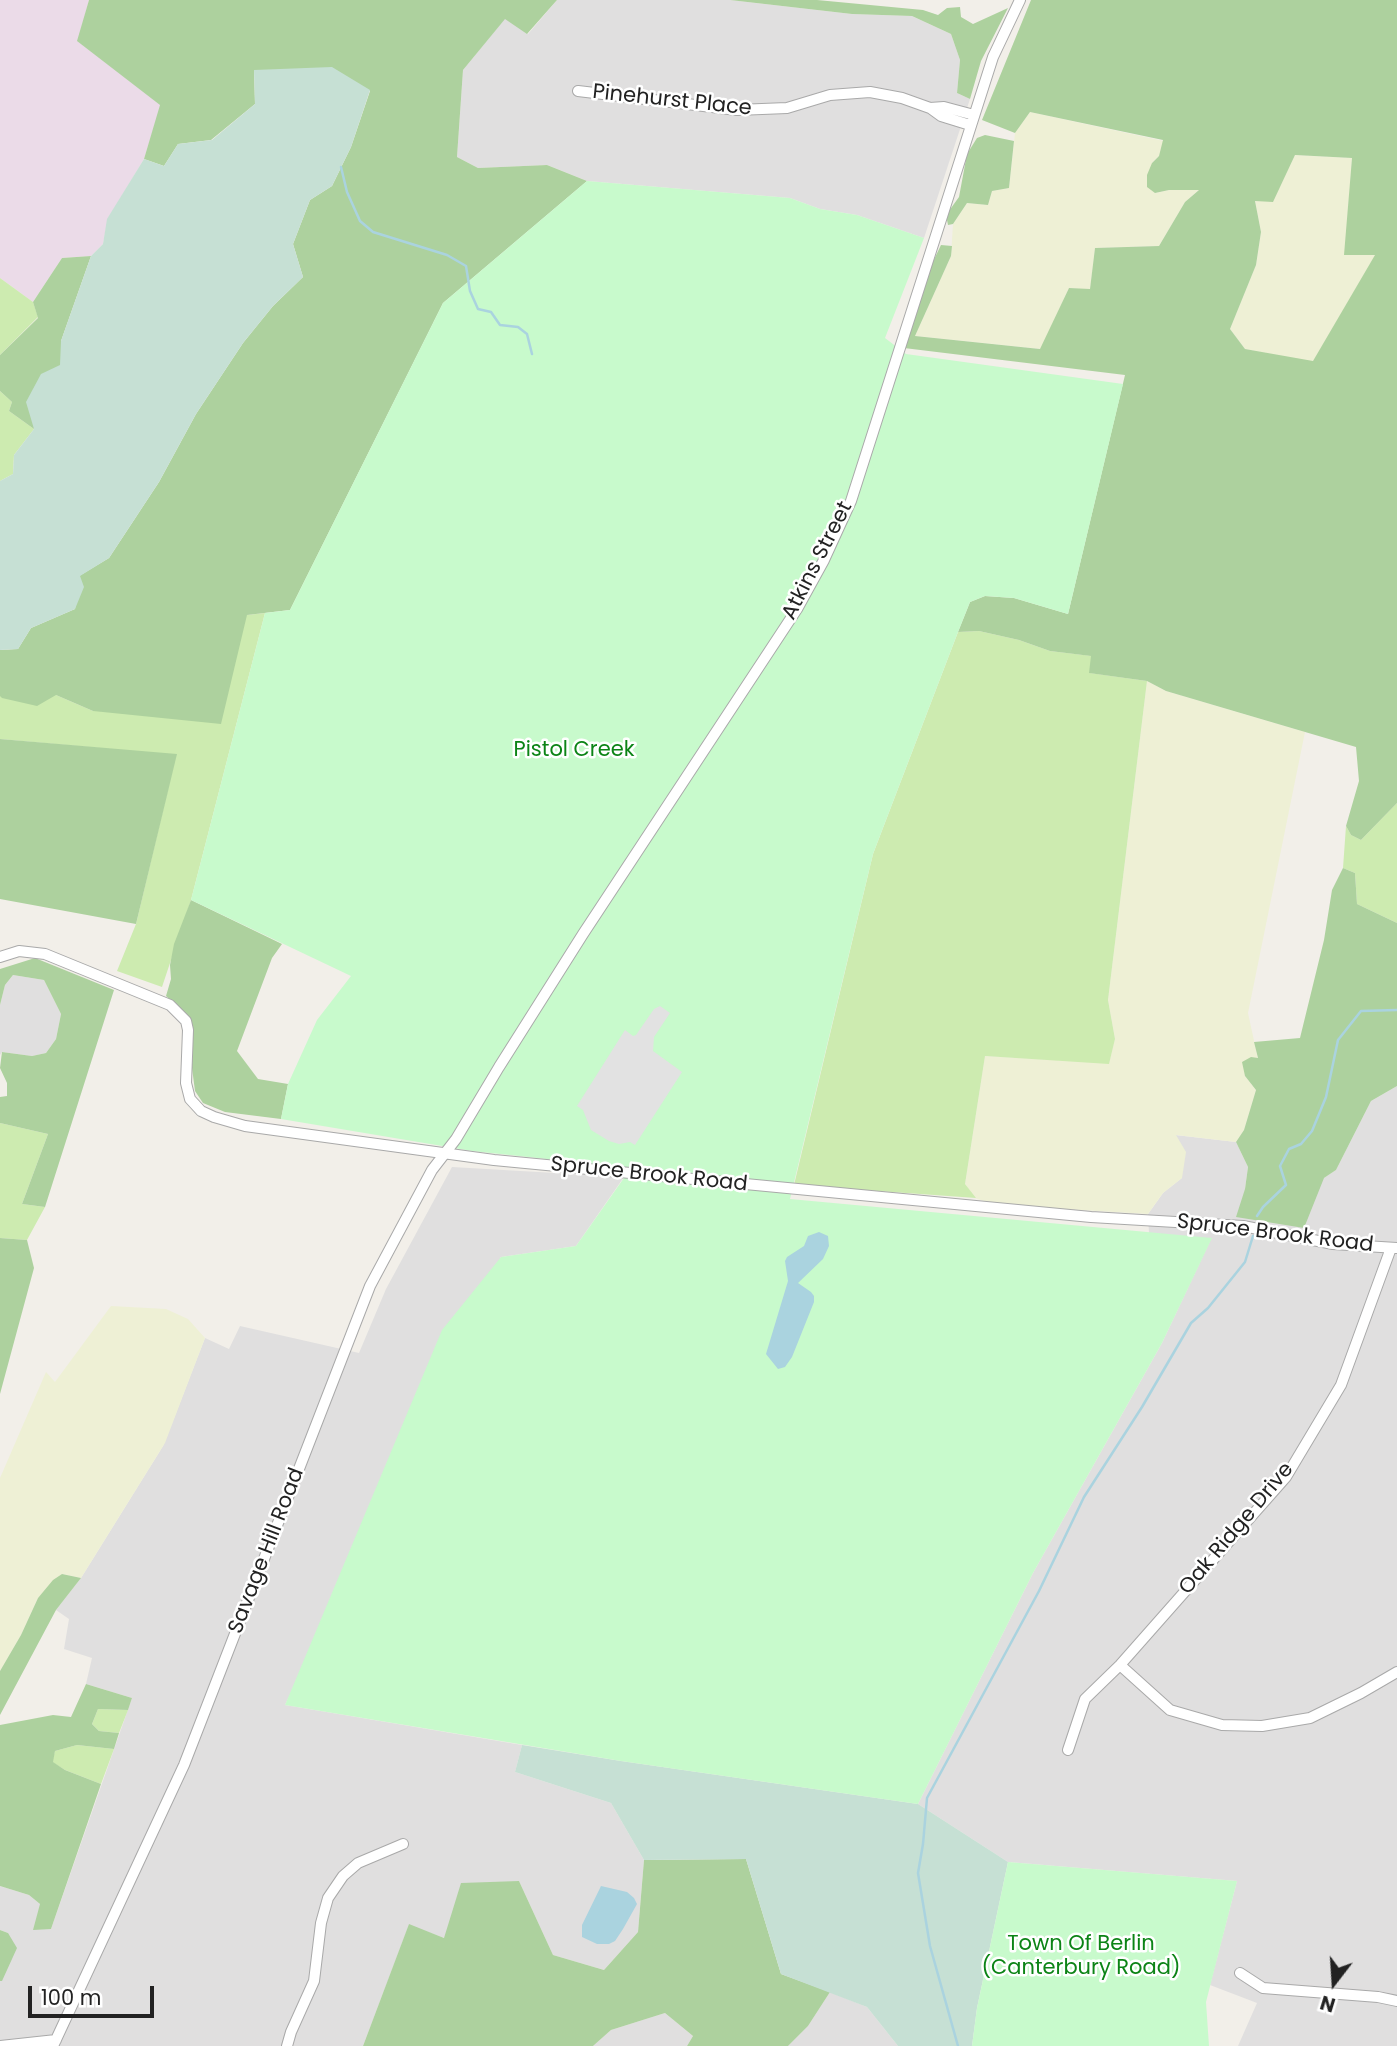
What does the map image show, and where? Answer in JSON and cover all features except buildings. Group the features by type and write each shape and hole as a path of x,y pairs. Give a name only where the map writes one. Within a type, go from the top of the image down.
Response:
{"street":[{"name":"Atkins Street","path":"499,1067 605,899 797,608 824,560 851,501 993,57 1020,0"},
{"name":"Pinehurst Place","path":"578,91 737,110 787,108 830,96 870,92 902,97 930,108 941,116 972,120"},
{"name":"Spruce Brook Road","path":"0,957 19,951 45,954 170,1005 186,1021 188,1030 186,1083 190,1099 201,1111 214,1117 270,1130 443,1154 1091,1217 1242,1226 1333,1244 1394,1248"},
{"name":"Savage Hill Road","path":"54,2043 184,1765 370,1286 432,1170 456,1139 499,1067"},
{"name":"Oak Ridge Drive","path":"1068,1750 1085,1699 1119,1665 1286,1477 1341,1385 1394,1248"},
{"path":"1119,1665 1170,1710 1222,1725 1262,1726 1310,1718 1397,1672"},
{"path":"287,2046 314,1981 321,1923 328,1898 343,1876 358,1863 403,1843"},
{"path":"1240,1973 1263,1988 1378,1997 1397,2001"},
{"path":"0,2046 54,2043"}],"shaded area":[{"path":"0,0 89,0 78,41 161,105 144,159 108,219 103,244 91,256 62,258 33,302 0,278"},
{"path":"557,0 730,0 852,14 912,16 951,34 960,60 957,93 970,99 924,238 857,215 820,209 790,198 587,181 547,165 478,168 457,157 463,70 505,18 528,34"},
{"path":"13,975 44,980 61,1014 56,1039 46,1053 32,1056 2,1052 0,1055 0,1005 5,985"},
{"path":"660,1006 670,1013 654,1037 653,1051 682,1072 635,1145 630,1142 619,1144 609,1141 591,1130 583,1110 577,1106 625,1030 633,1036 636,1035 654,1009"},
{"path":"1397,1086 1397,2046 1238,2046 1257,2003 1210,1985 1237,1881 1008,1862 918,1804 1033,1573 1162,1343 1211,1239 1149,1233 1148,1214 1163,1193 1182,1178 1175,1135 1236,1142 1248,1167 1245,1189 1324,1178 1336,1170 1371,1101"},
{"path":"452,1167 624,1177 576,1246 501,1257 285,1705 522,1745 515,1772 611,1803 644,1860 638,1932 604,1970 553,1955 519,1881 444,1938 409,1925 363,2046 0,2046 0,1981 8,1933 0,1930 0,1886 29,1895 40,1904 51,1929 132,1698 86,1684 92,1658 64,1649 69,1619 56,1610 81,1578 163,1446 205,1338 229,1349 240,1326 359,1353 386,1289"},
{"path":"830,1992 867,2007 898,2046 788,2046 808,2026"},
{"path":"665,2013 693,2036 687,2046 593,2046 611,2030"}],"green space":[{"path":"89,0 557,0 527,34 505,19 463,70 457,157 478,168 547,165 587,181 443,303 290,610 247,615 221,724 93,711 56,695 37,706 2,698 0,650 18,649 31,628 75,609 79,576 109,558 159,482 196,414 243,343 273,306 303,277 293,244 310,200 332,186 351,147 370,91 254,70 255,104 211,140 178,144 164,166 144,159 160,105 77,41"},
{"path":"730,0 817,0 923,10 938,15 947,8 960,7 961,17 973,24 1008,8 981,61 970,99 957,93 960,60 951,34 912,16 852,14"},
{"path":"1031,0 1397,0 1397,803 1361,840 1351,835 1346,826 1359,781 1356,747 1166,691 1147,681 1089,673 1091,656 1050,651 1019,640 979,631 958,632 970,602 985,596 1014,598 1068,614 1125,375 904,348 926,276 941,245 952,246 951,256 915,336 1040,349 1069,288 1090,289 1095,248 1159,246 1185,202 1199,190 1155,193 1147,187 1147,175 1152,163 1159,156 1163,140 1030,112 1015,133 982,120","holes":["1295,155 1352,158 1344,255 1375,255 1313,361 1245,349 1230,329 1256,265 1261,232 1255,201 1273,202"]},
{"path":"332,67 370,90 351,147 332,186 310,200 293,244 303,277 273,306 243,343 196,414 159,482 109,558 80,576 84,587 75,609 31,628 18,649 0,650 0,481 13,474 14,455 34,429 26,402 41,374 60,365 61,341 91,256 103,244 107,219 144,159 164,166 178,144 212,140 255,104 254,70"},
{"path":"1030,112 1164,141 1159,156 1152,163 1155,193 1200,189 1185,202 1159,246 1095,248 1090,290 1069,288 1041,349 915,336 951,256 953,224 967,203 988,205 992,191 1009,188 1015,133"},
{"path":"985,135 1014,141 1009,188 992,191 988,205 967,203 953,224 948,225 946,215 959,197 967,154 977,138"},
{"path":"1295,155 1352,158 1345,254 1376,254 1313,362 1245,349 1230,329 1256,265 1261,232 1255,201 1273,201"},
{"name":"Pistol Creek","path":"587,181 790,198 820,209 857,215 924,238 885,338 906,354 1123,384 1068,614 1014,598 985,596 970,602 873,854 790,1199 1212,1238 1162,1343 1033,1573 918,1804 621,1761 285,1705 442,1330 501,1257 576,1246 631,1168 472,1151 281,1119 288,1084 317,1020 351,976 191,900 265,613 290,610 443,303"},
{"path":"91,256 61,341 61,365 34,429 9,411 12,402 0,391 0,355 38,318 33,302 62,258"},
{"path":"0,278 33,302 38,317 0,355"},
{"path":"0,391 12,402 9,411 34,429 14,455 13,474 0,481"},
{"path":"265,613 191,900 162,987 117,971 136,924 176,755 0,739 0,696 56,695 93,711 247,615"},
{"path":"979,631 1019,640 1050,651 1092,656 1090,673 1147,681 1108,1000 1115,1039 1109,1064 985,1056 965,1184 976,1198 794,1185 873,854 958,632"},
{"path":"1147,681 1166,691 1305,732 1248,1013 1258,1059 1245,1076 1256,1090 1244,1130 1236,1142 1176,1135 1186,1152 1182,1178 1163,1193 1148,1214 998,1205 974,1198 965,1184 985,1056 1109,1063 1115,1039 1108,1000"},
{"path":"0,739 177,754 136,924 0,899"},
{"path":"1397,803 1397,923 1357,904 1355,873 1343,868 1346,826 1351,835 1361,840"},
{"path":"1343,868 1355,873 1357,904 1397,923 1397,1086 1371,1101 1336,1170 1324,1178 1304,1228 1236,1217 1245,1189 1248,1167 1236,1142 1244,1130 1256,1090 1245,1076 1242,1062 1251,1057 1258,1058 1254,1042 1300,1038 1324,940 1332,890"},
{"path":"191,900 282,944 272,958 237,1051 258,1079 288,1084 281,1119 225,1112 203,1103 195,1091 192,1068 193,1033 189,1017 166,996 171,979 170,965 174,944"},
{"path":"35,958 114,990 45,1207 22,1204 48,1134 0,1123 0,1097 7,1096 7,1083 0,1068 2,1052 32,1056 46,1053 56,1039 61,1014 44,980 13,975 5,985 0,1005 0,969"},
{"path":"0,1123 48,1134 22,1204 45,1207 27,1240 0,1238"},
{"path":"0,1238 27,1240 34,1268 0,1394"},
{"path":"111,1306 166,1309 188,1319 205,1338 165,1443 81,1578 62,1574 38,1598 0,1671 0,1478 46,1372 55,1382"},
{"path":"62,1574 81,1578 56,1610 0,1715 0,1671 38,1598 53,1580"},
{"path":"86,1684 132,1698 128,1710 98,1709 92,1724 99,1731 119,1733 114,1749 77,1745 55,1751 53,1762 65,1770 101,1784 51,1929 33,1930 40,1904 29,1895 0,1886 0,1725 53,1715 71,1717"},
{"path":"98,1709 128,1710 119,1733 99,1731 92,1724"},
{"path":"77,1745 114,1749 101,1784 52,1762 55,1751"},
{"path":"522,1745 918,1804 1008,1862 977,2008 972,2046 898,2046 867,2007 781,1974 746,1859 644,1860 611,1803 515,1772"},
{"path":"746,1859 781,1974 830,1992 808,2026 788,2046 687,2046 693,2036 665,2013 611,2030 593,2046 363,2046 409,1924 444,1938 461,1883 519,1881 553,1955 604,1970 638,1932 644,1860"},
{"name":"Town Of Berlin (Canterbury Road)","path":"1008,1862 1237,1881 1206,2002 1209,2046 972,2046 977,2008"},
{"path":"0,1930 8,1933 17,1948 2,1981 0,1981"}],"water":[{"path":"819,1232 828,1236 829,1246 823,1259 798,1283 811,1292 814,1302 792,1357 785,1367 778,1369 766,1354 788,1281 785,1261 804,1246 808,1236"},
{"path":"601,1886 627,1892 637,1904 615,1941 609,1944 597,1944 582,1937 582,1925"}],"waterway":[{"path":"341,167 347,192 360,221 373,232 447,255 466,266 470,291 478,309 491,312 500,325 518,327 527,334 532,354"},
{"path":"1257,1216 1286,1185 1280,1166 1289,1149 1301,1144 1312,1131 1326,1097 1338,1040 1361,1011 1397,1010"},
{"path":"958,2046 930,1946 918,1873 927,1798 1039,1591 1084,1497 1142,1407 1191,1323 1208,1308 1245,1262 1253,1236"}]}
